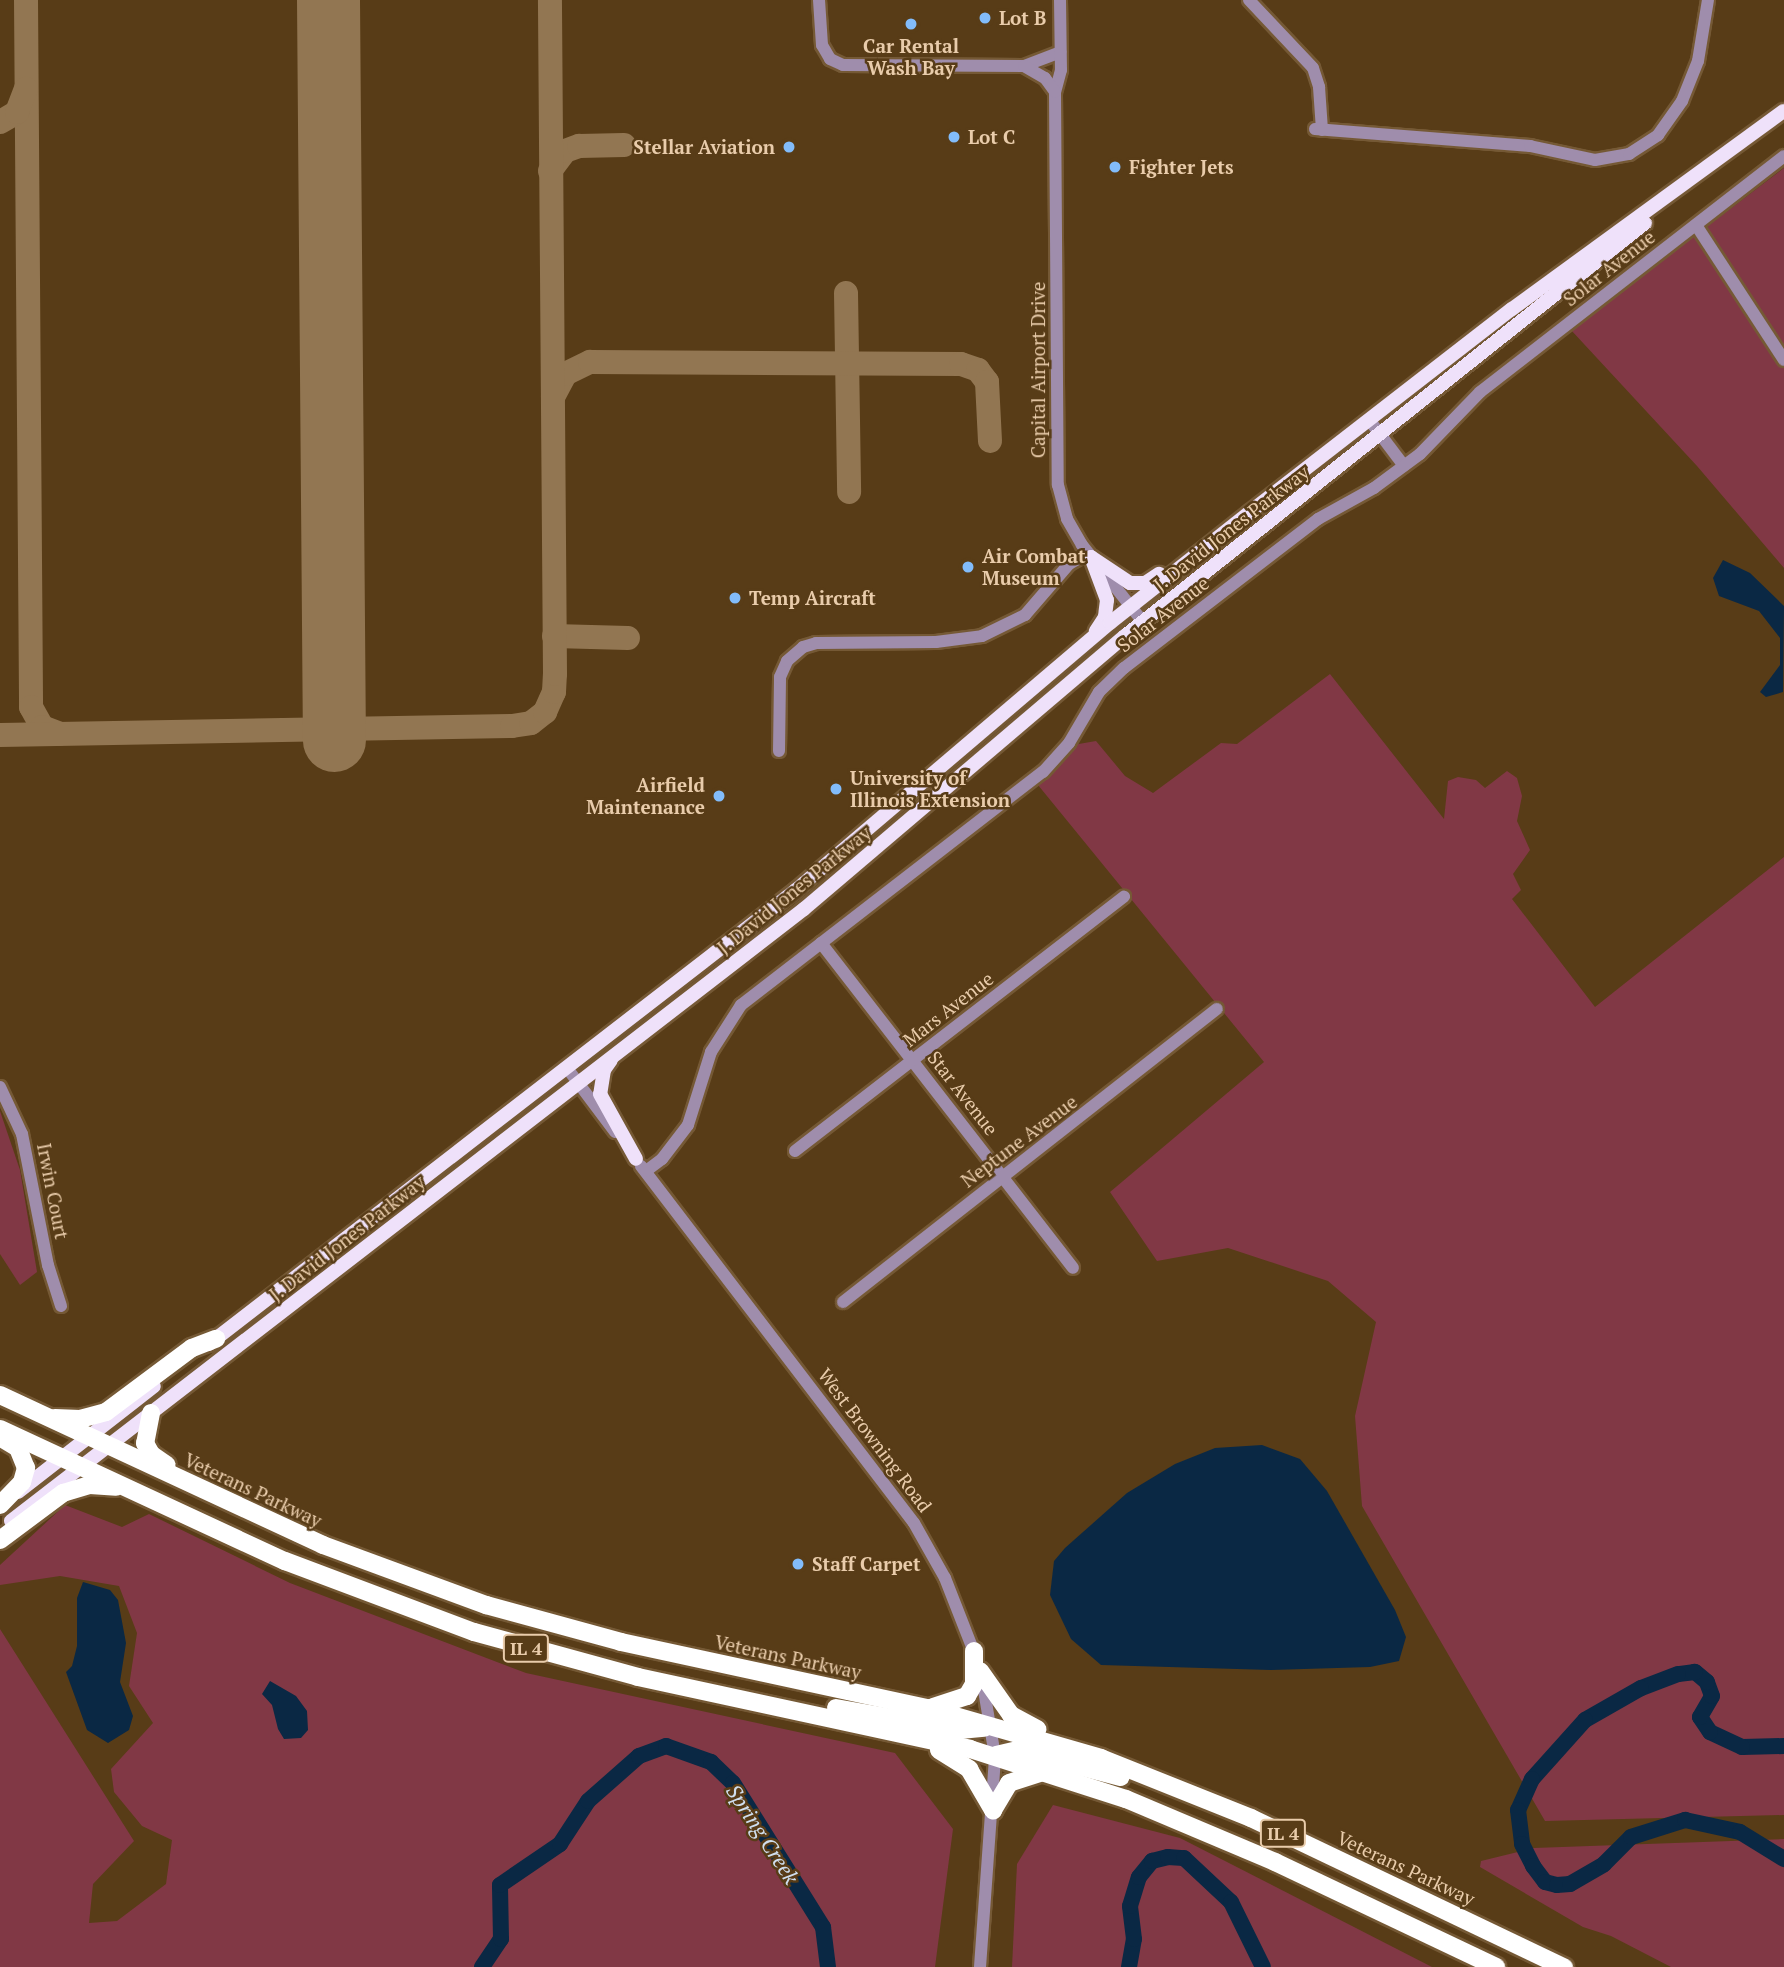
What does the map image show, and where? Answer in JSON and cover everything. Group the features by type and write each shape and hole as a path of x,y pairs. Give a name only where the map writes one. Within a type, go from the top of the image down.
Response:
{"highway":[{"path":"36,1413 69,1420 106,1412 192,1348 216,1339"},
{"name":"Veterans Parkway","path":"0,1395 279,1526 397,1574 546,1624 927,1708 990,1724 1129,1769 1251,1818 1564,1967"},
{"path":"151,1413 144,1438 157,1460 267,1511 279,1526"},
{"name":"IL 4","path":"0,1429 285,1561 425,1616 538,1652 995,1756 1047,1772 1236,1844 1496,1967"},
{"path":"0,1437 18,1448 26,1468 22,1482 0,1505"},
{"path":"0,1540 63,1493 90,1485 130,1489"},
{"path":"927,1708 951,1705 967,1696 974,1684 974,1651"},
{"path":"980,1671 1003,1706 1022,1723 1114,1755 1129,1769"},
{"path":"765,1704 823,1706 960,1730 990,1724"},
{"path":"855,1723 869,1733 953,1755 975,1776 993,1810 1016,1778 1047,1772"},
{"path":"995,1756 1018,1750 1043,1756 1251,1818"}],"main road":[{"name":"J. David Jones Parkway","path":"0,1505 817,873 1130,607 1250,512 1512,309 1784,111"},
{"name":"J. David Jones Parkway","path":"0,1530 814,901 1143,622 1381,436 1760,129"},
{"path":"1089,555 1130,583 1145,583 1222,525 1250,512"},
{"path":"1087,643 1107,607 1089,555"},
{"path":"615,1056 604,1070 600,1094 636,1159"}],"street":[{"path":"819,0 822,45 838,64 1024,66 1060,52"},
{"name":"Capital Airport Drive","path":"1060,0 1061,70 1055,92 1058,485 1067,519 1089,555 1143,622"},
{"path":"1249,0 1312,68 1319,87 1318,129 1530,146 1595,160 1629,154 1658,135 1682,101 1698,61 1708,0"},
{"path":"1024,66 1039,73 1055,92"},
{"name":"Solar Avenue","path":"646,1171 662,1159 688,1125 711,1052 727,1021 821,943 1043,772 1069,743 1099,692 1124,668 1318,519 1404,466 1440,437 1480,393 1784,156"},
{"path":"1696,225 1784,360"},
{"path":"1370,421 1404,466"},
{"path":"779,751 780,677 788,661 803,647 816,643 936,642 982,636 1025,615 1069,564 1089,555"},
{"name":"Mars Avenue","path":"795,1151 1124,897"},
{"name":"Star Avenue","path":"821,943 1073,1268"},
{"name":"Neptune Avenue","path":"843,1302 1217,1009"},
{"name":"West Browning Road","path":"567,1068 914,1523 945,1578 980,1671 995,1756 981,1967"},
{"name":"Irwin Court","path":"0,1087 22,1134 48,1265 61,1306"}],"shaded area":[{"path":"1784,168 1784,568 1697,466 1571,330"},
{"path":"1330,674 1444,819 1448,781 1458,777 1476,780 1485,788 1507,771 1517,778 1522,796 1517,821 1530,850 1513,874 1521,890 1512,899 1595,1007 1784,857 1784,1815 1545,1821 1362,1506 1355,1416 1376,1322 1328,1281 1228,1248 1157,1261 1110,1192 1264,1062 1038,785 1073,745 1096,741 1125,776 1153,793 1221,743 1237,744"},
{"path":"0,1111 20,1170 37,1272 20,1285 0,1254"},
{"path":"65,1505 122,1527 149,1514 290,1583 526,1673 895,1753 953,1829 935,1967 0,1967 0,1629 134,1841 93,1884 89,1923 117,1921 166,1884 172,1840 142,1826 114,1792 111,1769 153,1723 129,1686 137,1633 119,1586 60,1576 0,1585 0,1565"},
{"path":"1053,1805 1180,1838 1432,1967 1012,1967 1017,1864"},
{"path":"1784,1839 1784,1967 1671,1967 1611,1936 1583,1927 1480,1867 1481,1861 1534,1848"}],"water":[{"path":"1723,560 1750,573 1784,606 1783,692 1766,697 1760,692 1780,665 1780,638 1759,611 1719,596 1713,578"},
{"path":"1262,1445 1300,1459 1327,1491 1395,1610 1406,1637 1399,1661 1370,1667 1271,1670 1101,1665 1071,1639 1050,1595 1054,1561 1127,1493 1175,1464 1215,1448"},
{"path":"83,1582 110,1590 118,1600 126,1643 120,1682 133,1716 129,1730 108,1743 87,1730 66,1672 72,1666 77,1646 77,1598"},
{"path":"270,1681 296,1696 307,1711 308,1730 301,1738 284,1739 278,1729 272,1705 262,1694"}],"waterway":[{"name":"Spring Creek","path":"1784,1746 1742,1747 1710,1732 1700,1717 1712,1696 1707,1682 1695,1672 1678,1674 1641,1688 1585,1720 1532,1779 1518,1810 1522,1844 1533,1866 1545,1882 1557,1885 1570,1884 1604,1864 1631,1837 1685,1820 1740,1832 1784,1859"},
{"name":"Spring Creek","path":"482,1967 501,1939 500,1885 560,1844 588,1801 639,1756 666,1746 711,1762 733,1783 823,1927 828,1967"},
{"name":"Spring Creek","path":"1129,1967 1134,1939 1130,1906 1139,1877 1152,1861 1168,1857 1184,1858 1231,1902 1263,1967"}],"taxiway":[{"path":"26,0 31,707 42,727 60,734"},
{"path":"0,735 512,726 531,723 545,712 554,692 555,674 550,0"},
{"path":"0,122 17,112 26,89"},
{"path":"550,171 565,151 579,146 624,145"},
{"path":"846,293 849,492"},
{"path":"553,397 565,374 590,362 961,364 978,370 987,382 990,441"},
{"path":"554,636 628,638"}],"runway":[{"path":"328,0 334,740"}],"place":[{"name":"Lot B","path":"985,18"},
{"name":"Car Rental Wash Bay","path":"911,24"},
{"name":"Lot C","path":"954,137"},
{"name":"Stellar Aviation","path":"789,147"},
{"name":"Fighter Jets","path":"1115,167"},
{"name":"Air Combat Museum","path":"968,567"},
{"name":"Temp Aircraft","path":"735,598"},
{"name":"University of Illinois Extension","path":"836,789"},
{"name":"Airfield Maintenance","path":"719,796"},
{"name":"Staff Carpet","path":"798,1564"}]}
